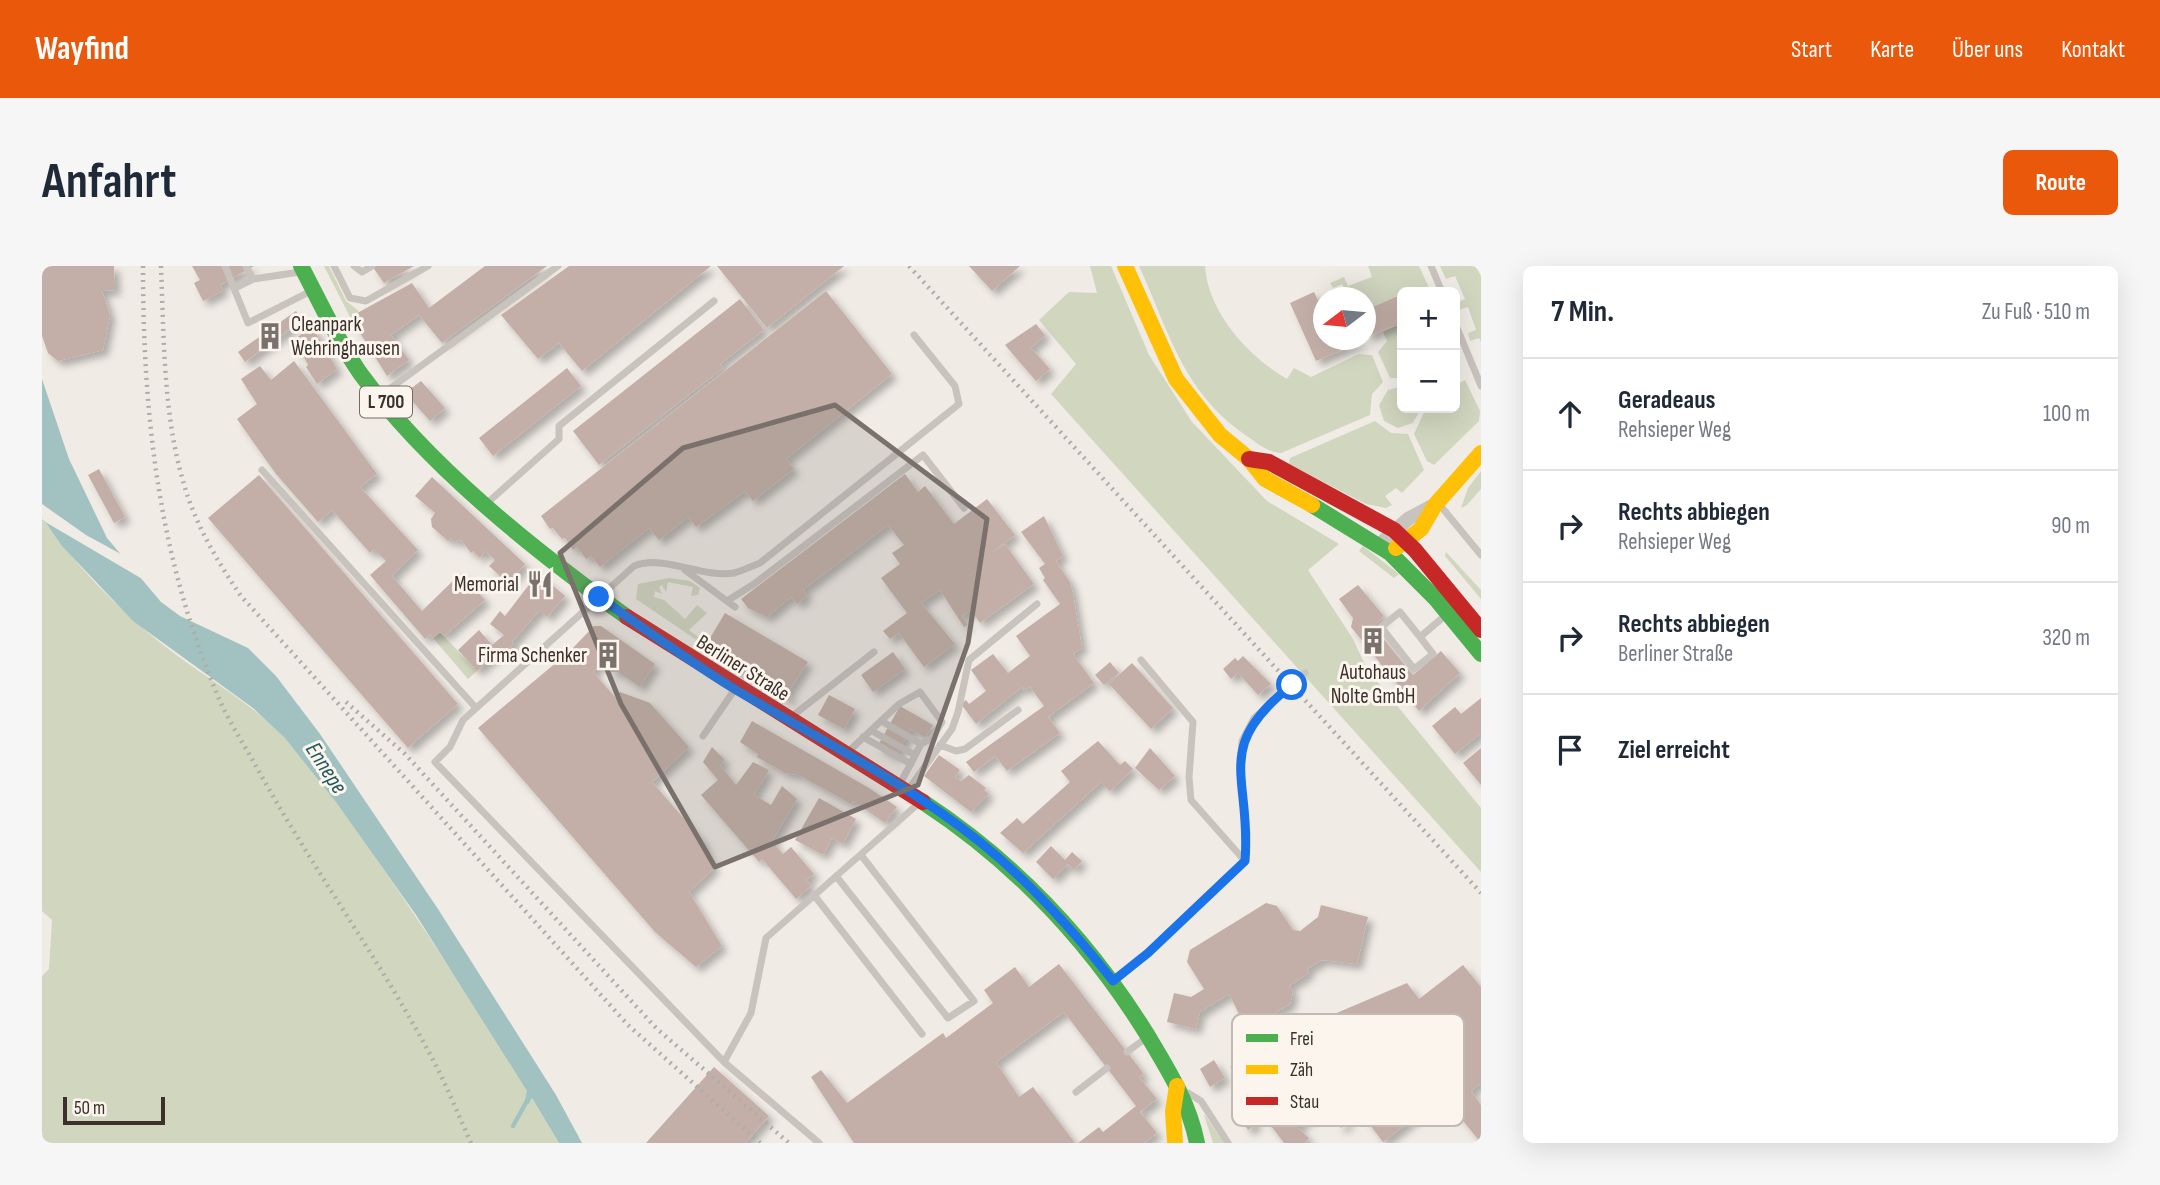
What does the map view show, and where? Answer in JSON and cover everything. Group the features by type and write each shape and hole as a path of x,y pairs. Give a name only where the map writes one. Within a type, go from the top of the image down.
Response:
{"main road":[{"path":"1125,266 1159,347 1176,379 1220,435 1249,459 1265,480 1384,549 1448,614 1481,654"},
{"name":"Berliner Straße","path":"303,269 358,369 415,437 485,504 599,597 735,689 903,787 1017,874 1070,927 1113,981 1193,1114 1197,1143"},
{"path":"1384,549 1400,536 1421,529 1436,503 1481,453"},
{"path":"1249,459 1269,462 1400,536 1481,630"},
{"path":"1175,1143 1173,1111 1177,1086"}],"lane":[{"path":"225,266 237,288 239,304 248,323 314,289"},
{"path":"246,266 253,279"},
{"path":"334,266 349,298 358,302 366,301 428,266"},
{"path":"354,266 362,272 372,267"},
{"path":"380,396 558,266"},
{"path":"1432,266 1440,287"},
{"path":"237,288 253,279 303,269"},
{"path":"485,504 559,439 559,426 714,301"},
{"path":"819,1143 724,1062 435,762 450,747 463,720 623,575 643,563 735,573 760,563 959,404 956,386 914,335"},
{"path":"1460,335 1481,386"},
{"path":"727,601 754,584 923,455 964,508"},
{"path":"262,470 477,708"},
{"path":"1436,503 1481,555"},
{"path":"684,569 735,607"},
{"path":"903,787 940,745 958,712 969,660 1037,604"},
{"path":"1400,612 1420,637 1433,654 1414,669 1381,627 1400,612"},
{"path":"1420,637 1448,614"},
{"path":"788,720 874,652"},
{"path":"1141,660 1193,722 1189,777 1191,800 1245,861"},
{"path":"1113,981 1148,953 1245,861 1247,833 1240,769 1242,741 1254,718 1305,673"},
{"path":"703,736 735,689"},
{"path":"846,753 883,722 899,704 920,692 942,722 932,738 921,744 903,787"},
{"path":"940,745 956,751 965,749 1018,710"},
{"path":"883,722 921,744"},
{"path":"872,731 915,755"},
{"path":"863,737 911,764"},
{"path":"724,1062 751,1013 766,938 922,800"},
{"path":"836,876 948,1018 974,1001 861,855"},
{"path":"814,895 922,1034"},
{"path":"1127,1052 1148,1036"},
{"path":"1076,1092 1107,1068"},
{"path":"1177,1086 1201,1101 1228,1143"}],"highlighted area":[{"path":"835,405 987,519 968,643 918,785 715,867 621,704 560,553 683,448"}],"green space":[{"path":"324,266 329,266 346,301 359,311 350,317"},
{"path":"1090,266 1111,266 1149,355 1192,422 1267,501 1339,544 1308,570 1353,639 1367,669 1481,808 1481,872 1051,394 1076,364 1039,320 1069,292 1097,293"},
{"path":"1139,266 1205,266 1208,283 1222,317 1245,346 1287,379 1294,368 1311,377 1359,354 1372,355 1383,382 1372,394 1370,415 1281,453 1261,446 1223,417 1191,379"},
{"path":"1368,266 1419,266 1429,287 1397,287 1397,296 1376,305 1376,287 1343,287 1342,284 1332,287 1330,283 1344,277 1348,286 1372,277"},
{"path":"1440,266 1475,266 1481,276 1481,342 1479,338 1470,341 1468,333 1476,330 1468,307 1460,310 1460,301 1465,299 1455,276 1446,279"},
{"path":"1397,325 1397,378 1390,378 1378,352 1387,341 1383,332"},
{"path":"1465,380 1480,411 1479,421 1434,465 1427,461 1414,434 1424,413 1460,413 1460,382"},
{"path":"1397,387 1397,413 1418,413 1413,423 1398,428 1384,421 1379,405 1388,390"},
{"path":"1375,421 1391,433 1408,434 1424,470 1402,493 1396,488 1385,496 1392,505 1386,508 1366,504 1289,464 1290,458"},
{"path":"1481,471 1481,489 1461,508 1468,488"},
{"path":"42,517 82,569 128,615 177,656 255,711 284,737 308,764 431,940 528,1092 525,1100 528,1105 532,1098 559,1143 42,1143 42,976 49,969 52,920 42,911"},
{"path":"1363,546 1399,574 1394,578 1359,551"},
{"path":"1446,552 1481,590 1481,599 1445,556"},
{"path":"669,578 690,581 700,588 698,595 691,596 693,587 668,582 666,592 662,585 659,587 662,594 655,591 654,597 664,600 685,619 697,605 707,613 689,630 702,640 701,643 636,599 638,584"},
{"path":"440,632 477,671 468,679 433,638"},
{"path":"1205,1115 1224,1143 1213,1143"}],"water":[{"name":"Ennepe","path":"42,379 69,459 107,538 161,602 180,616 248,648 276,676 320,734 438,909 556,1095 582,1143 559,1143 532,1098 528,1105 525,1100 527,1091 416,915 336,802 285,738 253,708 133,621 62,546 42,517"}],"pier":[{"path":"42,504 86,535 130,559 144,580 47,523 42,519"}],"building":[{"path":"42,266 114,266 115,290 102,291 110,315 103,350 58,361 48,353 42,336"},
{"path":"192,266 254,266 220,285 223,291 203,301 194,283 200,280"},
{"path":"372,266 414,266 384,283"},
{"path":"485,266 547,266 442,343 419,315 391,335 409,360 387,376 350,317 412,283 429,308"},
{"path":"569,266 711,266 582,371 559,343 538,359 501,315"},
{"path":"717,266 844,266 767,328"},
{"path":"969,266 1020,266 992,291"},
{"path":"826,291 892,374 786,459 794,469 753,501 745,491 696,527 688,517 659,540 649,528 600,567 591,556 586,559 577,547 573,550 565,538 562,539 553,528 550,529 541,516"},
{"path":"1313,292 1313,350 1342,350 1316,361 1290,303"},
{"path":"1397,296 1397,325 1376,333 1376,306"},
{"path":"740,299 764,330 720,364 723,368 599,465 573,431"},
{"name":"Cleanpark Wehringhausen","path":"296,311 302,320 245,362 238,352"},
{"path":"1036,324 1045,335 1031,348 1050,369 1036,381 1005,345"},
{"path":"312,326 337,369 317,384 306,367 308,365 302,353 299,354 294,346 297,344 295,339"},
{"path":"294,361 377,474 360,487 418,550 392,576 422,611 461,573 485,600 444,636 440,632 433,638 430,634 425,639 370,575 386,561 374,549 370,553 332,510 318,522 276,474 237,419 257,404 241,379 260,366 271,380"},
{"path":"567,368 581,386 493,456 479,438"},
{"path":"421,381 445,408 430,421 405,393"},
{"path":"99,469 125,517 114,523 88,475"},
{"path":"905,474 918,492 925,486 954,524 987,499 1015,535 991,553 1005,544 1034,584 980,623 971,610 962,616 968,625 964,627 940,590 921,603 955,644 924,667 899,633 890,639 883,631 907,613 881,578 900,564 892,553 904,545 888,525 803,590 807,596 797,604 791,597 767,617 748,608 741,599"},
{"path":"259,475 458,704 408,748 208,518"},
{"path":"432,477 525,564 508,583 489,566 495,560 485,551 480,558 473,551 471,553 461,540 455,542 451,538 448,541 432,527 431,519 435,513 415,496"},
{"path":"1044,516 1063,556 1056,561 1070,582 1073,594 1082,648 1073,654 1094,683 1048,717 1060,733 1007,771 995,756 974,772 966,762 1044,706 1030,687 1024,690 1022,687 976,724 961,704 966,700 969,704 986,691 971,670 993,654 1008,673 1030,656 1016,636 1060,604 1043,580 1045,578 1039,568 1045,564 1021,532"},
{"path":"538,573 565,596 547,617 540,610 512,642 514,644 502,655 499,652 477,671 458,650 479,630 492,645 504,635 490,624 500,611 505,616"},
{"name":"Autohaus Nolte GmbH","path":"1358,585 1384,616 1373,626 1413,675 1441,651 1460,673 1419,711 1351,627 1353,618 1339,599"},
{"path":"725,613 808,662 787,694 792,696 789,700 703,650"},
{"path":"594,626 601,626 655,664 640,687 618,672 611,672 611,663 606,660 593,672 616,698 620,692 650,703 689,747 652,782 702,839 714,868 689,892 722,946 696,967 655,932 478,728 570,651"},
{"path":"893,652 905,669 873,692 861,675"},
{"path":"1243,656 1271,684 1258,695 1238,673 1231,679 1223,669 1235,658 1238,661"},
{"path":"1110,662 1119,673 1104,685 1095,675"},
{"path":"1132,663 1173,708 1151,729 1109,684"},
{"path":"829,695 855,709 844,729 818,715"},
{"path":"1481,698 1481,733 1455,754 1432,726 1455,707 1461,714"},
{"path":"900,706 933,725 925,738 911,729 895,757 877,747"},
{"path":"752,721 897,807 885,823 853,801 851,804 799,775 785,773 757,757 758,754 740,742"},
{"path":"1098,741 1120,765 1125,761 1133,769 1110,791 1101,782 1023,853 1000,833 1017,818 1023,824 1070,782 1061,771"},
{"path":"712,747 725,760 720,765 736,785 753,762 769,770 754,795 771,805 782,786 797,799 772,841 783,854 791,847 814,874 806,880 811,886 796,899 762,859 759,862 701,795 718,780 703,762"},
{"path":"1150,748 1175,776 1159,790 1135,768"},
{"path":"1481,748 1481,785 1463,763"},
{"path":"939,755 960,770 955,777 961,781 969,775 986,788 984,790 989,794 971,812 924,776"},
{"path":"819,798 856,819 843,844 832,838 823,855 795,840"},
{"path":"1051,846 1065,860 1072,852 1082,861 1074,870 1068,864 1053,879 1036,862"},
{"path":"1266,903 1277,906 1293,930 1300,931 1318,917 1321,905 1368,917 1357,964 1322,960 1307,969 1309,973 1289,986 1293,992 1290,1004 1273,1014 1239,1014 1229,994 1200,1012 1196,1029 1167,1022 1174,993 1191,997 1204,989 1187,962 1190,950"},
{"path":"1059,964 1144,1074 1139,1077 1157,1099 1140,1112 1157,1133 1144,1143 1078,1143 1099,1127 1103,1132 1136,1106 1064,1012 996,1062 1019,1097 1033,1087 1075,1143 854,1143 811,1077 821,1070 847,1103 943,1033 946,1038 993,1003 984,990 1015,967 1029,987"},
{"path":"1463,965 1481,987 1481,1083 1471,1091 1481,1105 1481,1143 1464,1122 1464,1014 1334,1014 1407,983 1419,999"},
{"path":"1214,1060 1225,1078 1210,1087 1200,1069"},
{"path":"714,1067 769,1116 745,1143 646,1143"},
{"path":"1271,1126 1298,1126 1309,1138 1305,1143 1284,1143"},
{"path":"1371,1126 1404,1126 1383,1142"}],"waterway":[{"path":"513,1126 528,1099"}],"railway":[{"path":"143,266 146,378 159,488 182,595 199,648 233,726 277,803 410,1019 442,1077 471,1143"},
{"path":"161,266 168,401 176,455 200,526 241,596 628,1025 760,1143"},
{"path":"909,266 1481,893"},
{"path":"346,702 405,754 656,1028 789,1143"}],"traffic: fast":[{"path":"301,266 336,334 360,373 417,441 484,505 627,617"},
{"path":"1312,505 1390,553 1435,598 1481,654"},
{"path":"923,802 989,851 1020,878 1049,907 1101,968 1148,1036 1171,1075 1189,1114 1197,1143"}],"traffic: slow":[{"path":"1125,266 1176,379 1220,435 1249,459 1265,479 1312,505"},
{"path":"1396,548 1421,529 1435,505 1481,453"},
{"path":"1175,1143 1173,1111 1177,1086"}],"traffic: jam":[{"path":"1249,459 1269,462 1394,530 1415,550 1481,630"},
{"path":"627,617 923,802"}],"place":[{"name":"Cleanpark Wehringhausen","path":"270,336"},
{"name":"Memorial","path":"540,584"},
{"name":"Autohaus Nolte GmbH","path":"1373,641"},
{"name":"Firma Schenker","path":"608,655"}],"route":[{"path":"599,597 703,669 899,785 979,841 1017,874 1070,927 1113,981 1148,953 1245,861 1247,833 1240,769 1242,741 1254,718 1292,685"}]}
